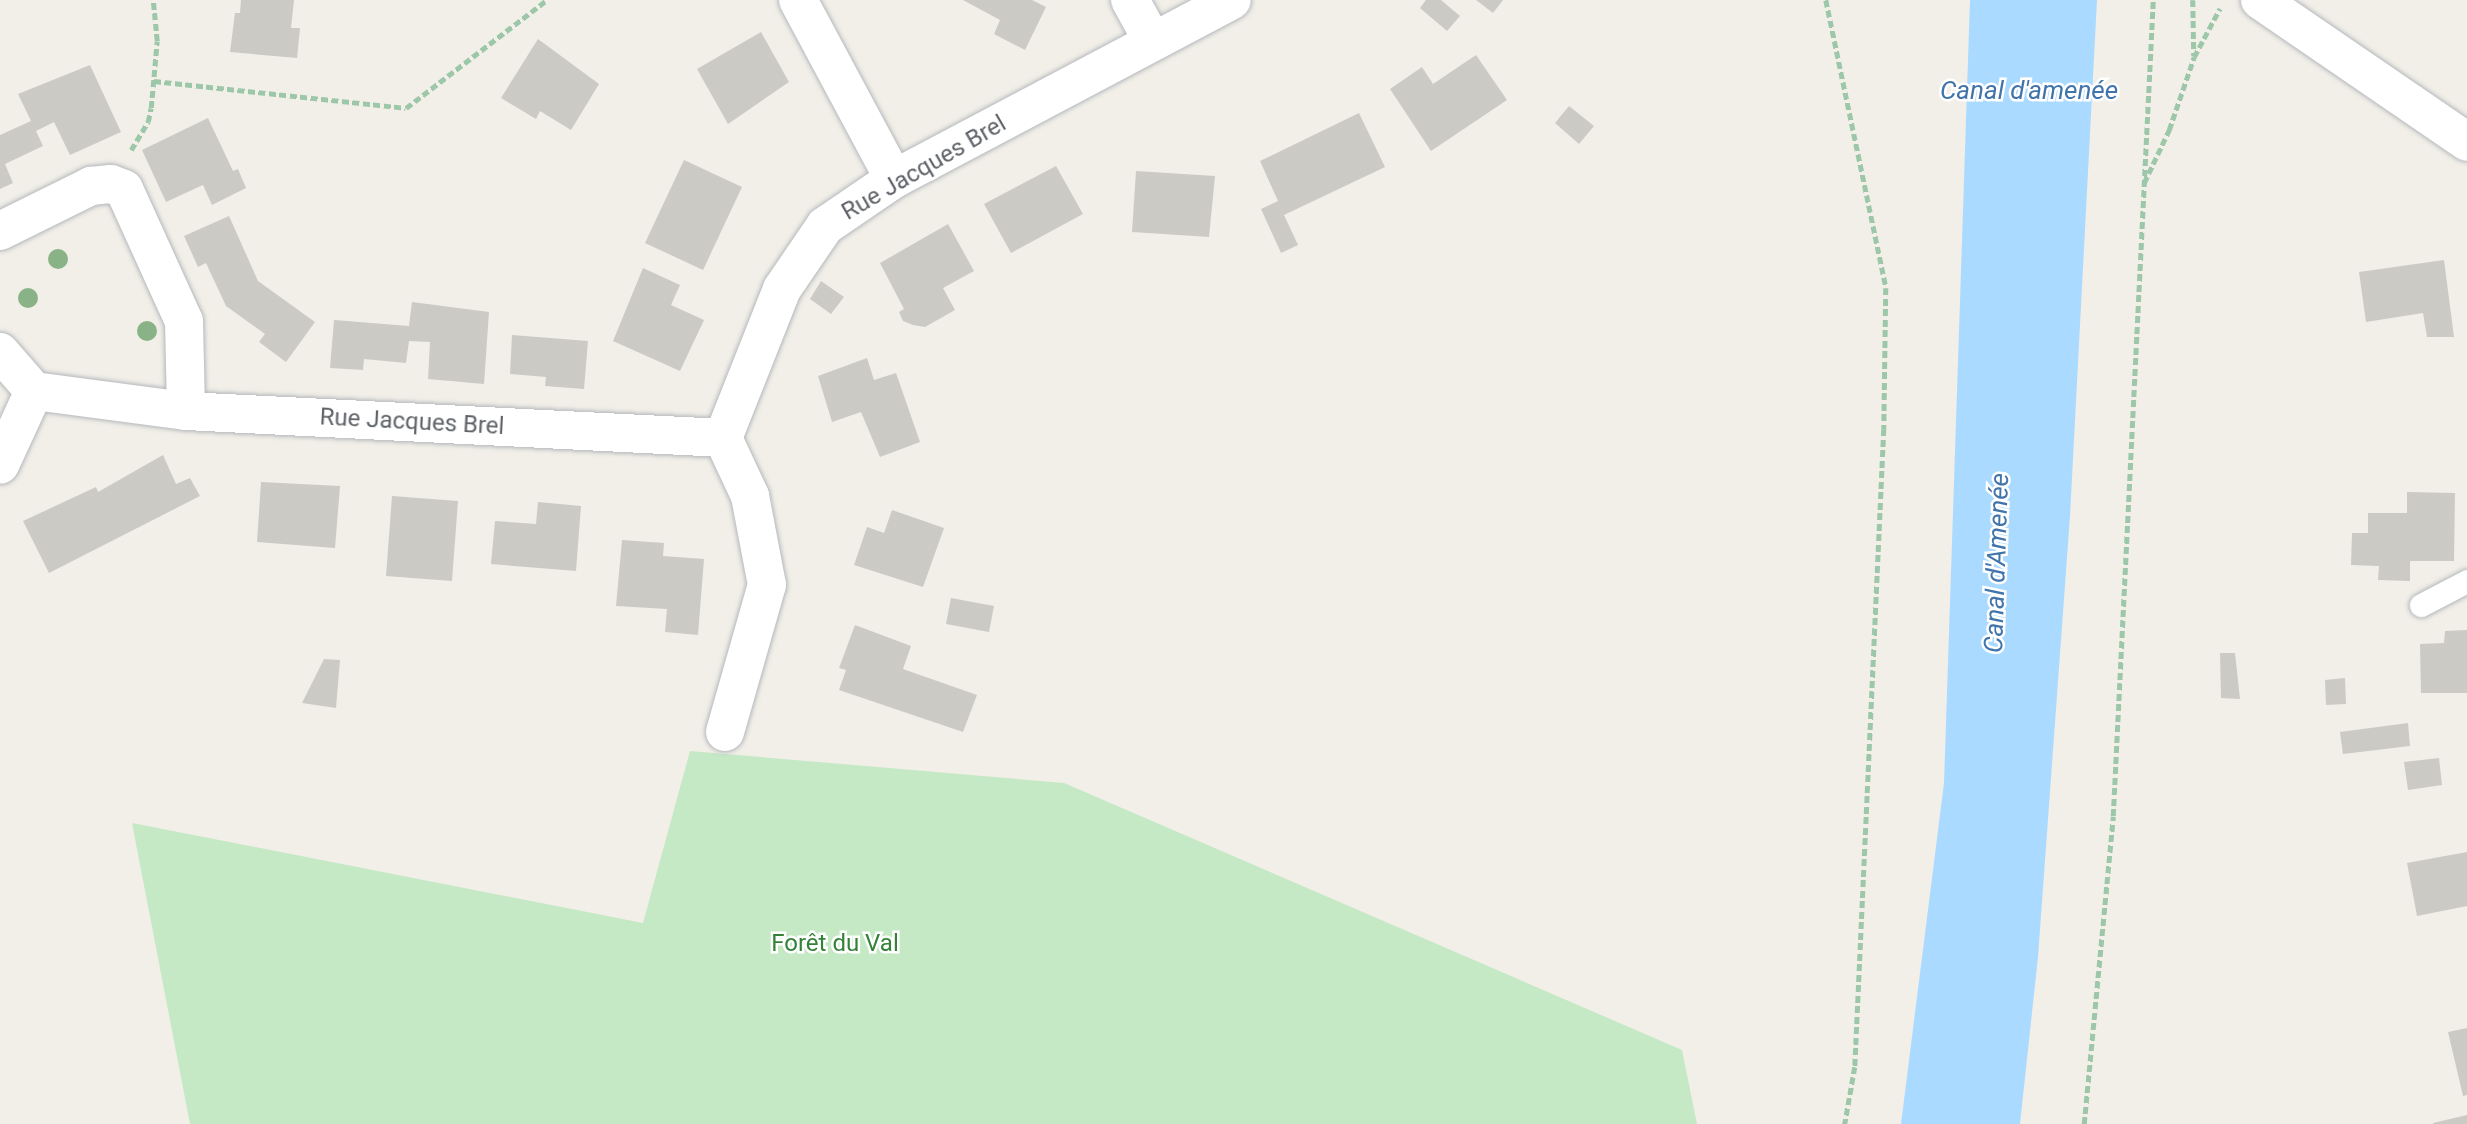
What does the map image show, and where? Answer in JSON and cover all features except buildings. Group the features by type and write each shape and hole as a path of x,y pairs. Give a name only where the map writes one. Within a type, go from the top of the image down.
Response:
{"street":[{"path":"798,0 894,179"},
{"path":"1130,0 1152,40"},
{"name":"Rue Jacques Brel","path":"34,391 186,411 723,438 782,289 825,226 894,179 1232,0"},
{"path":"2260,0 2467,142"},
{"path":"0,231 91,186 111,184 124,189 184,321 186,411"},
{"path":"0,352 34,391 0,465"},
{"path":"723,438 750,496 766,584 725,732"}],"lane":[{"path":"2421,605 2467,581"}],"path":[{"path":"111,184 148,122 154,81 153,0"},
{"path":"154,81 406,108 547,0"},
{"path":"1826,0 1886,288 1885,429 1856,1053 1845,1124"},
{"path":"2084,1124 2113,816 2153,0"},
{"path":"2193,0 2194,57"},
{"path":"2142,187 2169,130 2194,57 2222,0"}],"green space":[{"name":"Forêt du Val","path":"690,751 1064,783 1682,1050 1697,1124 190,1124 132,823 643,923"}],"water":[{"name":"Canal d'amenée","path":"1970,0 2097,0 2070,516 2038,957 2020,1124 1901,1124 1944,783"}],"water label":[{"name":"Canal d'Amenée","path":"1997,563"}]}
